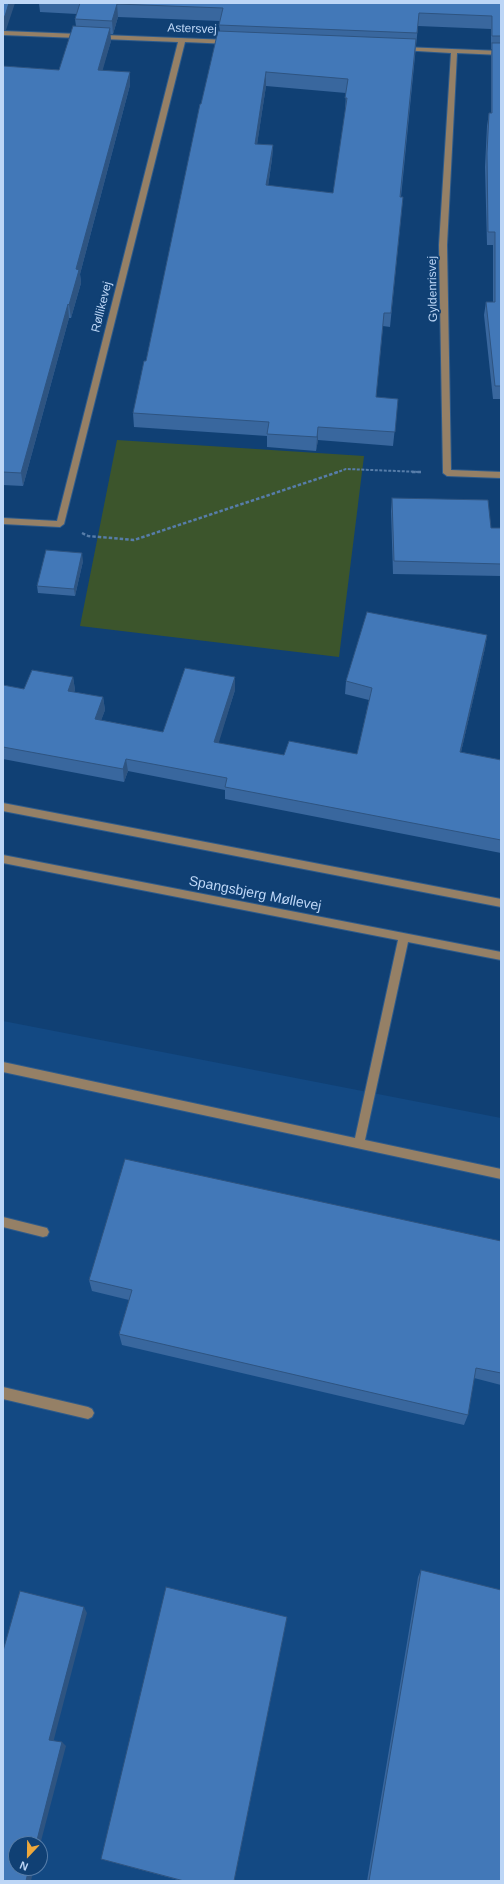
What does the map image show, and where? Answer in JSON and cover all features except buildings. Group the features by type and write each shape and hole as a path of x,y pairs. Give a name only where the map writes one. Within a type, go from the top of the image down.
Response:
{"street":[{"name":"Astersvej","path":"3,33 238,42"},
{"name":"Røllikevej","path":"60,524 182,40"},
{"path":"398,49 501,53"},
{"name":"Gyldenrisvej","path":"447,473 443,245 454,51"},
{"path":"447,473 501,475"},
{"path":"3,520 60,524"},
{"path":"3,807 501,903"},
{"name":"Spangsbjerg Møllevej","path":"3,859 501,956"},
{"path":"359,1143 404,937"},
{"path":"3,1067 501,1174"},
{"path":"3,1222 43,1232"},
{"path":"3,1393 88,1413"}],"path":[{"path":"60,524 88,536 134,540 346,468 447,473"}],"shaded area":[{"path":"3,1021 501,1118 501,1881 3,1881"}],"green space":[{"path":"117,440 364,456 339,657 80,626"}]}
